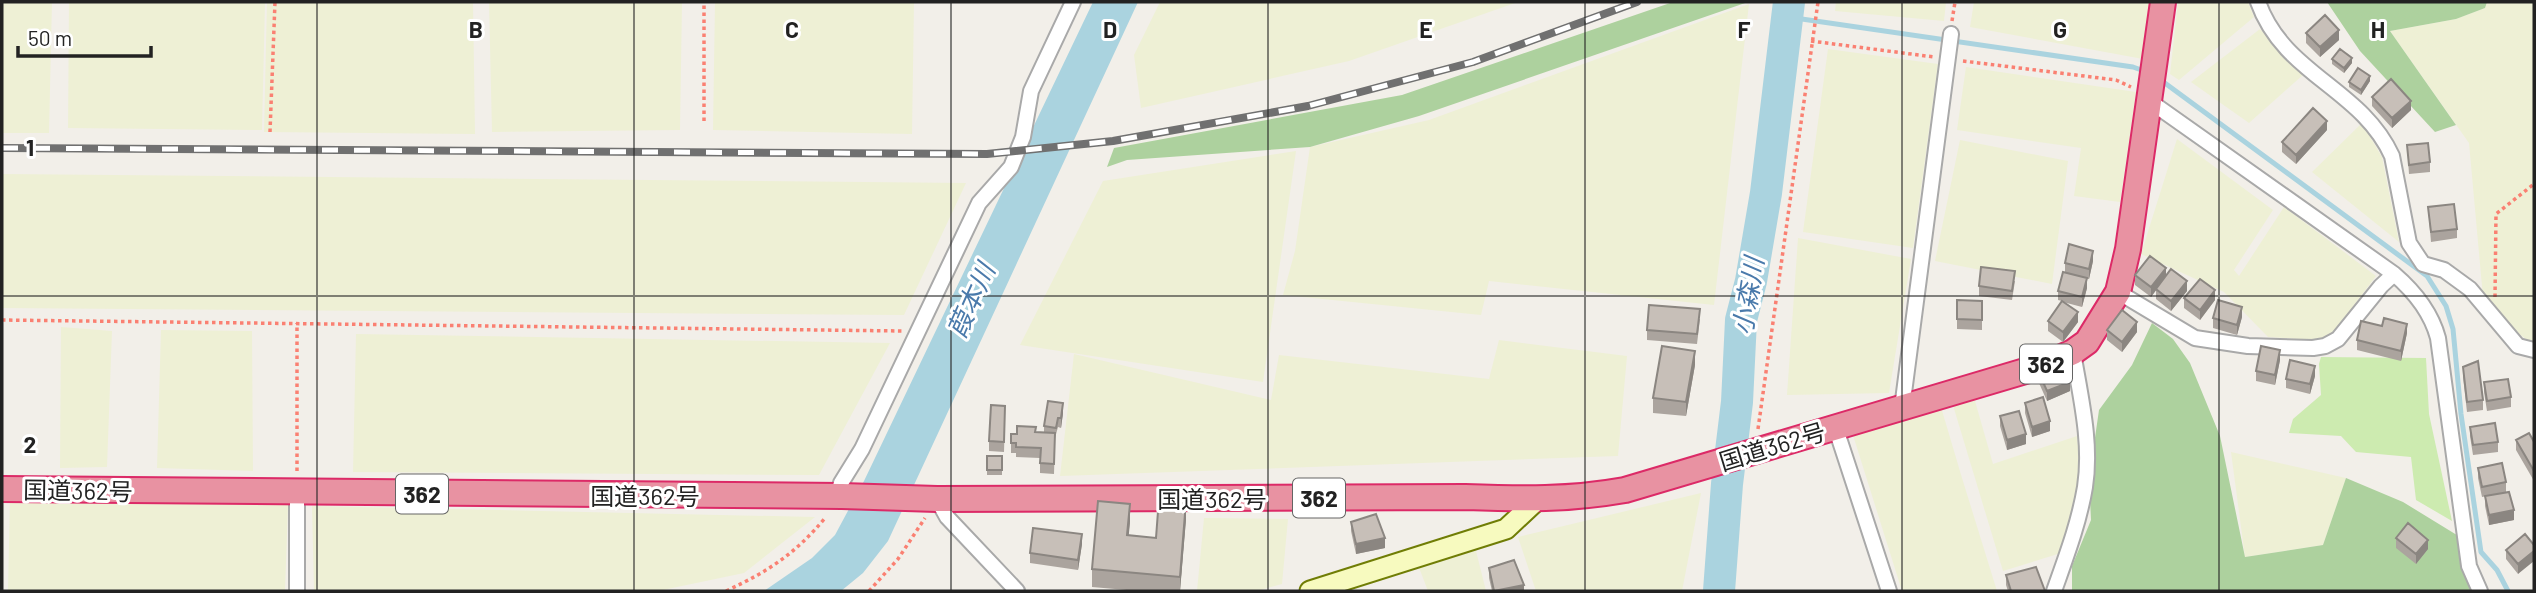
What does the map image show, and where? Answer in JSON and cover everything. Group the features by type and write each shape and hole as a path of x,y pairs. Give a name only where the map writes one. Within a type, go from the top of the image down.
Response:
{"highway":[{"name":"国道362号","path":"2,489 835,503 930,499 1465,497 1537,500 1584,498 1615,492 1710,465 1754,441 1835,426 2042,366 2073,352 2087,342 2118,292 2128,249 2163,2"}],"street":[{"path":"835,503 841,483 862,449 979,203 1011,167 1023,136 1031,91 1073,2"},
{"path":"2258,2 2274,36 2299,62 2362,112 2386,144 2392,156 2409,243 2423,264 2444,270 2470,289 2518,346 2534,350"},
{"path":"1902,408 1951,34"},
{"path":"2150,89 2400,279 2434,322 2469,566 2480,591"},
{"path":"2118,292 2195,338 2248,346 2313,348 2338,340 2381,286 2400,279 2423,264"},
{"path":"2054,591 2070,549 2086,484 2086,429 2073,352"},
{"path":"1835,426 1889,591"},
{"path":"297,493 297,591"},
{"path":"930,499 1017,591"},
{"path":"1310,591 1506,530 1537,500"}],"path":[{"path":"270,132 275,2"},
{"path":"704,2 704,121"},
{"path":"1754,441 1818,2"},
{"path":"1811,41 1948,55 2116,80 2150,89"},
{"path":"2495,321 2496,214 2534,184"},
{"path":"2,320 918,331"},
{"path":"297,323 297,493"},
{"path":"869,591 898,559 930,499"},
{"path":"726,591 764,573 803,544 835,503"}],"green space":[{"path":"2,2 52,2 49,133 2,133"},
{"path":"69,2 265,2 262,130 68,128"},
{"path":"267,2 473,2 475,134 264,132"},
{"path":"489,2 682,2 680,130 492,132"},
{"path":"715,2 914,2 912,134 713,130"},
{"path":"1160,2 1518,2 1349,61 1141,108 1134,55"},
{"path":"1673,2 1748,2 1419,116 1310,147 1127,160 1107,167 1114,148 1402,95"},
{"path":"1836,2 1946,2 1944,21 1835,11"},
{"path":"1974,2 2151,2 2143,59 1970,27"},
{"path":"2178,2 2248,2 2254,17 2179,80 2170,74"},
{"path":"2327,2 2487,2 2485,8 2456,19 2390,31 2456,125 2435,132 2360,51"},
{"path":"2487,2 2534,2 2534,345 2484,308 2469,143 2390,31 2456,19 2485,8"},
{"path":"1749,4 1714,305 1489,281 1481,315 1283,295 1295,251 1310,147 1429,120"},
{"path":"2260,29 2303,75 2249,123 2191,82"},
{"path":"1828,49 1938,64 1913,248 1803,232"},
{"path":"1966,67 2136,92 2120,202 2074,196 2081,148 1957,130"},
{"path":"2362,123 2382,157 2399,242 2312,172"},
{"path":"2177,139 2273,210 2234,270 2239,276 2284,207 2376,276 2327,341 2268,337 2224,292 2141,254"},
{"path":"1960,140 2068,161 2052,284 1935,261"},
{"path":"1296,151 1263,382 1020,345 1103,181"},
{"path":"2,174 966,183 904,315 2,308"},
{"path":"1798,238 1911,259 1889,393 1787,395"},
{"path":"2152,323 2173,339 2190,363 2220,436 2245,557 2323,545 2346,478 2403,502 2465,540 2480,591 2072,591 2072,566 2091,520 2089,479 2099,410 2132,365"},
{"path":"61,327 112,331 107,467 60,468"},
{"path":"161,330 252,331 253,471 157,468"},
{"path":"356,334 890,343 819,475 353,472"},
{"path":"1499,340 1627,356 1618,456 1060,476 1074,354 1271,400 1279,355 1489,379"},
{"path":"2321,357 2426,358 2429,414 2452,521 2416,500 2411,457 2356,452 2341,436 2289,433 2293,419 2321,395"},
{"path":"1938,397 1997,591 1902,591 1852,432"},
{"path":"1975,401 1993,464 2077,436 2081,475 2061,553 2003,571 1952,402"},
{"path":"2231,452 2346,478 2323,545 2245,557"},
{"path":"1701,493 1682,591 1536,591 1518,537"},
{"path":"10,498 288,505 285,591 8,591"},
{"path":"312,506 815,517 744,573 658,591 314,591"},
{"path":"1204,518 1288,519 1282,584 1256,591 1197,591"},
{"path":"1476,551 1486,591 1428,591 1418,565"}],"water":[{"name":"葭本川","path":"1093,2 1138,2 888,541 863,573 841,591 764,591 812,558 835,535 864,481"}],"building":[{"path":"2325,15 2339,30 2320,47 2306,33"},
{"path":"2340,49 2352,58 2344,68 2332,59"},
{"path":"2358,68 2370,76 2361,90 2349,82"},
{"path":"2391,79 2411,101 2392,118 2372,97"},
{"path":"2313,108 2327,121 2296,155 2282,142"},
{"path":"2428,143 2430,162 2409,165 2407,145"},
{"path":"2454,204 2457,229 2431,232 2428,207"},
{"path":"2069,244 2093,251 2089,269 2065,263"},
{"path":"2150,256 2166,268 2151,287 2135,275"},
{"path":"1981,267 2015,271 2012,291 1979,286"},
{"path":"2171,269 2187,281 2171,301 2156,289"},
{"path":"2063,272 2087,278 2082,297 2058,291"},
{"path":"2200,279 2215,290 2200,310 2184,298"},
{"path":"1957,300 1982,301 1982,320 1957,319"},
{"path":"2218,300 2242,307 2237,325 2213,318"},
{"path":"2062,301 2078,312 2063,332 2048,321"},
{"path":"1649,305 1700,309 1697,334 1647,330"},
{"path":"2122,310 2137,322 2122,342 2107,330"},
{"path":"2384,318 2407,324 2401,351 2357,340 2361,321 2382,326"},
{"path":"1662,346 1695,351 1686,402 1653,398"},
{"path":"2261,346 2280,350 2275,375 2256,371"},
{"path":"2290,360 2315,366 2310,384 2286,379"},
{"path":"2478,361 2483,400 2467,402 2463,367"},
{"path":"2062,364 2070,382 2047,391 2039,373"},
{"path":"2508,379 2511,397 2487,401 2484,382"},
{"path":"2043,397 2050,421 2032,427 2025,403"},
{"path":"1048,401 1063,403 1061,418 1058,418 1056,428 1044,426"},
{"path":"991,405 1005,406 1004,442 989,441"},
{"path":"2019,411 2026,434 2007,440 2000,416"},
{"path":"2495,423 2498,442 2473,445 2470,427"},
{"path":"1017,426 1036,427 1035,432 1055,433 1054,464 1040,463 1041,448 1016,447 1016,443 1011,443 1011,434 1017,434"},
{"path":"2529,433 2534,439 2534,471 2516,440"},
{"path":"987,456 1002,456 1002,470 987,470"},
{"path":"2502,463 2506,482 2482,487 2478,468"},
{"path":"2509,492 2514,510 2489,515 2485,496"},
{"path":"1159,498 1186,501 1180,577 1092,569 1098,501 1130,504 1127,535 1156,538"},
{"path":"1376,514 1385,538 1356,544 1351,522"},
{"path":"2408,523 2428,540 2416,554 2396,538"},
{"path":"1033,528 1082,534 1078,560 1030,553"},
{"path":"2525,534 2534,545 2534,551 2518,564 2506,550"},
{"path":"1514,560 1524,585 1494,591 1489,568"},
{"path":"2036,567 2045,591 2011,591 2006,575"}],"waterway":[{"name":"小森川","path":"1719,591 1727,484 1737,402 1741,320 1751,281 1766,193 1789,2"},
{"path":"1788,17 2133,67 2147,72"},
{"path":"2158,78 2427,276 2446,306 2453,329 2461,414 2481,552 2497,570 2508,591"}],"railway":[{"path":"2,148 987,154 1113,141 1308,106 1473,62 1637,2"}]}
